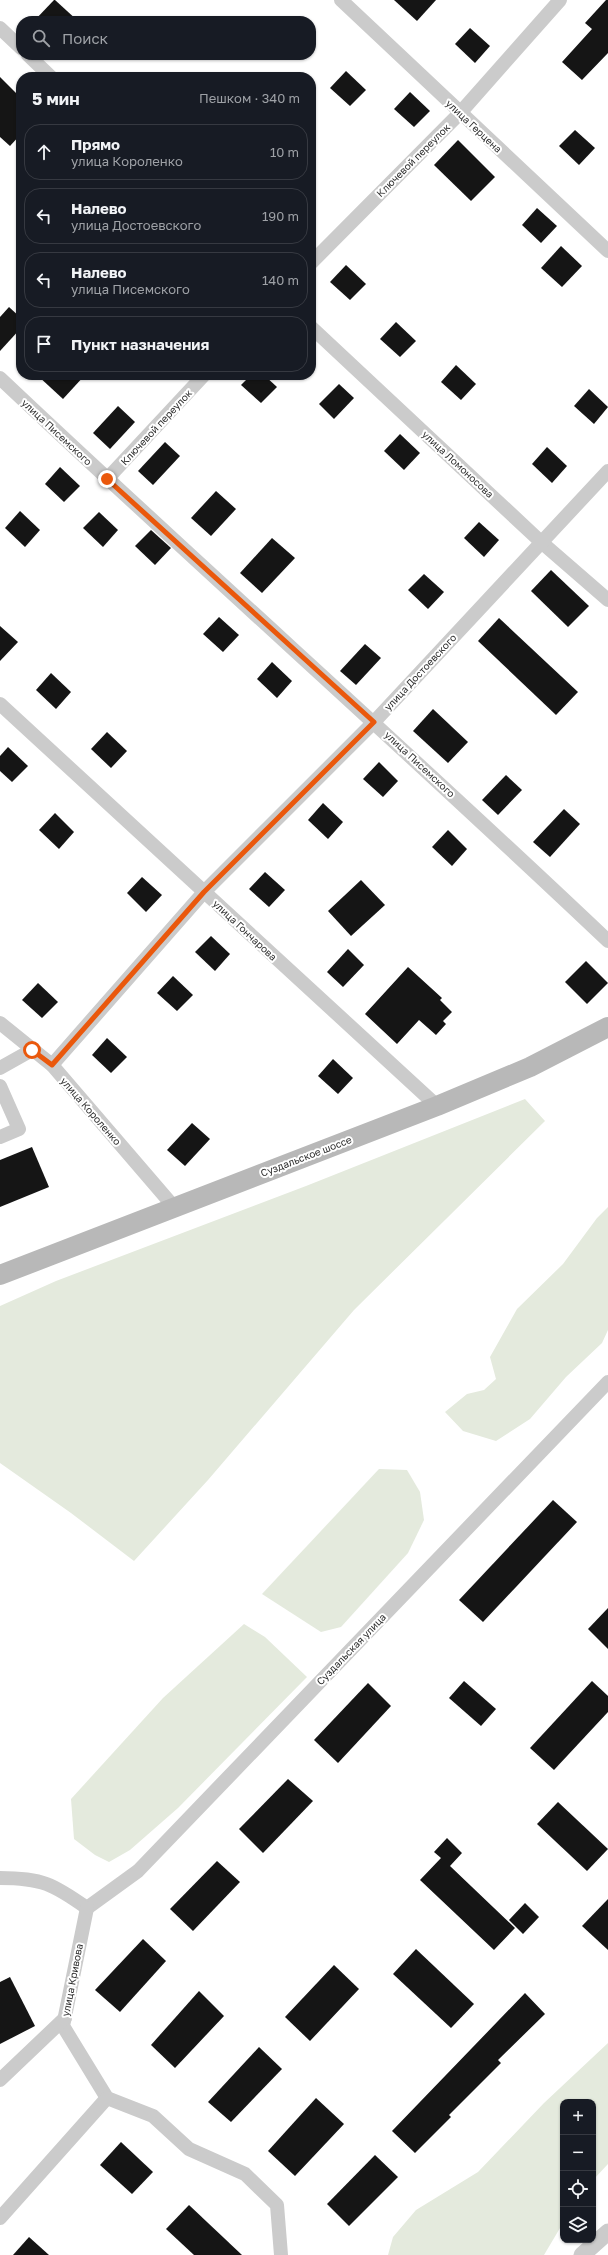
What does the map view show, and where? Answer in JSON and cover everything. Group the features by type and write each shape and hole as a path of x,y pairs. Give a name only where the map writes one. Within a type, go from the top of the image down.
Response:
{"main road":[{"name":"Суздальское шоссе","path":"0,1275 437,1106 530,1067 608,1027"}],"street":[{"name":"улица Герцена","path":"341,0 608,251"},
{"name":"Ключевой переулок","path":"316,258 460,113 560,0"},
{"path":"0,28 16,43"},
{"path":"33,60 46,72"},
{"name":"улица Ломоносова","path":"316,332 540,541 608,600"},
{"name":"улица Писемского","path":"0,378 107,479 374,722 608,941"},
{"name":"Ключевой переулок","path":"107,479 199,380"},
{"name":"улица Достоевского","path":"52,1065 204,892 374,722 540,541 608,471"},
{"name":"улица Гончарова","path":"0,704 437,1106"},
{"name":"улица Короленко","path":"0,1023 52,1065 174,1207"},
{"path":"0,1068 32,1050"},
{"path":"0,1086 19,1129 0,1136"},
{"name":"Суздальская улица","path":"87,1908 138,1871 608,1382"},
{"path":"0,1878 25,1878 43,1881 59,1888 87,1908"},
{"name":"улица Кривова","path":"87,1908 63,2026 107,2098"},
{"path":"0,2080 64,2018"},
{"path":"0,2218 107,2098 153,2116 189,2149 245,2174 277,2205 281,2255"},
{"path":"582,2255 608,2233"}],"shaded area":[{"path":"525,1099 545,1121 354,1310 208,1480 134,1561 71,1513 0,1463 0,1306 56,1281 306,1186"},
{"path":"608,1207 608,1330 602,1343 566,1377 530,1419 496,1441 463,1431 445,1412 467,1394 484,1390 496,1379 490,1357 517,1309 563,1264 597,1218"},
{"path":"379,1469 407,1470 420,1492 424,1520 408,1553 341,1627 321,1632 262,1594"},
{"path":"244,1624 265,1637 307,1677 178,1808 130,1850 109,1862 95,1855 74,1839 71,1799 163,1698"},
{"path":"608,2043 608,2164 596,2177 596,2099 560,2099 560,2228 544,2255 388,2255 393,2237 416,2210 478,2172 544,2103"}],"building":[{"path":"55,0 73,16 39,16"},
{"path":"394,0 436,0 417,21"},
{"path":"606,0 608,0 608,53 582,80 562,62 592,29 585,23"},
{"path":"470,28 490,46 475,63 455,44"},
{"path":"346,71 366,90 350,106 330,88"},
{"path":"0,77 16,93 16,139 10,146 0,137"},
{"path":"410,92 430,111 414,127 394,109"},
{"path":"575,130 595,148 579,165 559,146"},
{"path":"458,140 495,177 471,201 434,165"},
{"path":"537,208 557,226 541,243 522,225"},
{"path":"561,246 582,266 562,287 541,268"},
{"path":"346,265 366,284 350,300 330,282"},
{"path":"9,307 16,313 16,333 0,351 0,317"},
{"path":"396,322 416,341 400,357 380,339"},
{"path":"456,365 476,384 461,400 441,382"},
{"path":"42,380 80,380 63,399"},
{"path":"246,380 269,380 277,387 261,403 241,385"},
{"path":"339,384 354,398 334,419 319,404"},
{"path":"589,389 608,407 594,424 574,406"},
{"path":"118,406 135,422 110,449 93,433"},
{"path":"400,434 420,453 404,470 384,451"},
{"path":"165,442 180,456 153,485 138,471"},
{"path":"547,447 567,466 552,483 532,464"},
{"path":"60,467 80,486 64,502 45,484"},
{"path":"216,491 236,509 211,536 191,518"},
{"path":"20,511 40,530 25,547 5,528"},
{"path":"99,512 118,530 103,547 83,528"},
{"path":"479,522 499,540 484,557 464,538"},
{"path":"151,530 171,548 155,565 135,546"},
{"path":"272,538 295,558 262,593 240,573"},
{"path":"551,570 589,606 568,627 531,591"},
{"path":"424,574 444,592 428,609 408,590"},
{"path":"219,617 239,635 223,652 203,634"},
{"path":"499,618 578,692 556,715 478,641"},
{"path":"0,626 18,642 0,661"},
{"path":"365,644 381,658 356,685 340,671"},
{"path":"272,662 292,681 277,698 257,679"},
{"path":"51,673 71,692 56,709 36,690"},
{"path":"433,709 468,742 448,763 413,731"},
{"path":"107,732 127,751 111,768 91,749"},
{"path":"8,747 28,766 12,782 0,771 0,756"},
{"path":"379,762 398,781 383,797 363,779"},
{"path":"506,775 522,790 498,815 482,800"},
{"path":"323,803 343,822 328,839 308,820"},
{"path":"564,809 580,824 550,857 533,842"},
{"path":"55,813 74,832 59,849 39,830"},
{"path":"448,830 467,849 452,866 432,847"},
{"path":"265,872 285,890 269,907 249,889"},
{"path":"142,877 162,895 146,912 127,893"},
{"path":"361,880 385,905 351,936 328,911"},
{"path":"211,936 230,954 215,971 195,952"},
{"path":"348,949 364,965 343,987 327,972"},
{"path":"586,961 608,983 587,1004 565,982"},
{"path":"408,967 442,998 440,1000 452,1012 443,1021 446,1024 436,1035 419,1020 397,1044 365,1014"},
{"path":"173,976 193,995 177,1011 157,993"},
{"path":"38,983 58,1002 42,1018 22,1000"},
{"path":"107,1038 127,1057 111,1073 92,1055"},
{"path":"333,1059 353,1078 338,1094 318,1076"},
{"path":"192,1123 210,1139 185,1166 167,1150"},
{"path":"32,1147 49,1187 0,1207 0,1160"},
{"path":"553,1500 577,1522 483,1622 459,1600"},
{"path":"608,1608 608,1649 588,1629"},
{"path":"464,1681 496,1709 481,1726 449,1698"},
{"path":"592,1681 608,1696 608,1712 554,1770 530,1748"},
{"path":"368,1683 391,1706 338,1763 314,1740"},
{"path":"288,1779 313,1801 263,1853 239,1829"},
{"path":"558,1802 608,1849 587,1871 537,1824"},
{"path":"447,1838 462,1853 450,1866 515,1928 494,1950 420,1880 441,1858 434,1852"},
{"path":"217,1861 240,1882 193,1931 170,1909"},
{"path":"608,1899 608,1950 582,1926"},
{"path":"525,1903 539,1917 523,1934 509,1920"},
{"path":"143,1939 166,1961 120,2012 95,1990"},
{"path":"416,1949 474,2004 451,2028 393,1974"},
{"path":"334,1965 359,1989 310,2041 285,2017"},
{"path":"10,1977 35,2026 0,2044 0,1982"},
{"path":"199,1991 224,2016 175,2068 151,2045"},
{"path":"525,1993 545,2014 498,2060 501,2063 449,2115 451,2117 415,2153 392,2131"},
{"path":"259,2047 282,2069 231,2122 208,2102"},
{"path":"316,2098 344,2124 295,2176 268,2151"},
{"path":"121,2142 153,2172 132,2194 100,2165"},
{"path":"375,2155 398,2177 349,2226 327,2204"},
{"path":"189,2205 242,2255 194,2255 166,2229"},
{"path":"29,2237 49,2255 13,2255"}],"route":[{"path":"32,1050 52,1065 204,892 374,722 107,479"}]}
